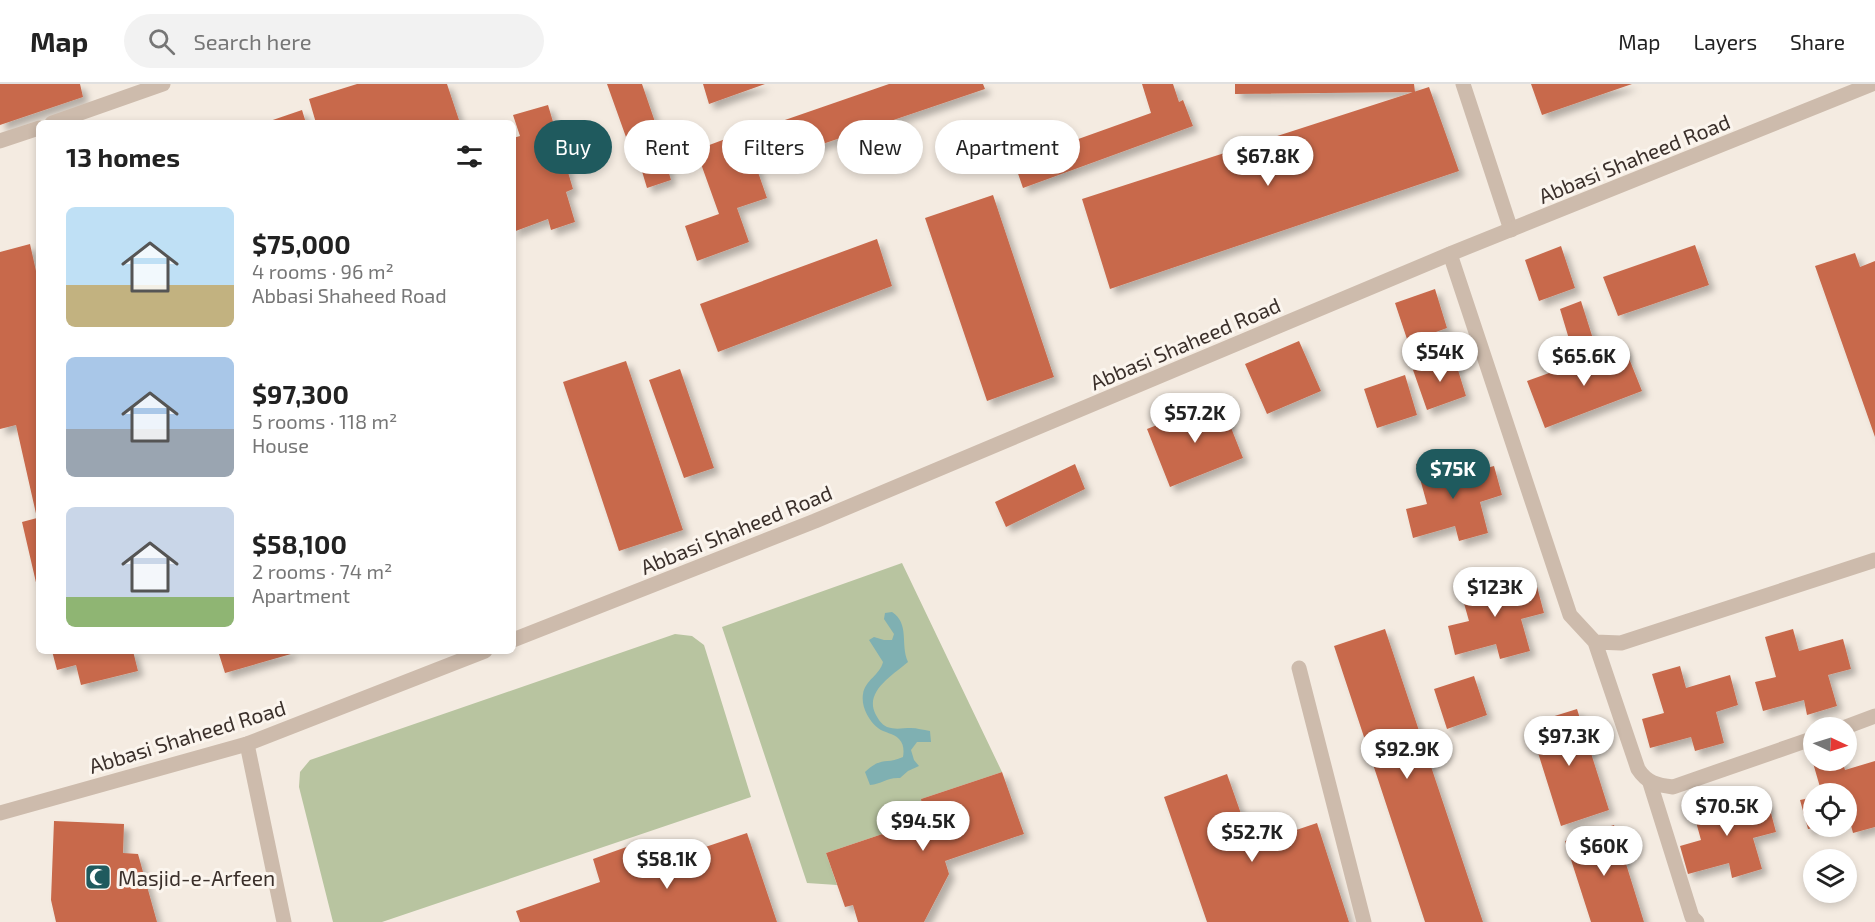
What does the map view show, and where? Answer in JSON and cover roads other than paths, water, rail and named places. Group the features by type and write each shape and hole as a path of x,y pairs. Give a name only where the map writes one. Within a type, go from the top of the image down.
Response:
{"street":[{"path":"61,120 163,84"},
{"path":"1463,84 1511,230"},
{"name":"Abbasi Shaheed Road","path":"516,639 826,517 1450,254 1872,84"},
{"path":"0,141 36,129"},
{"path":"1450,254 1570,615 1595,642 1638,769 1643,777 1650,783 1673,787 1803,742"},
{"path":"1595,642 1621,644 1875,560"},
{"name":"Abbasi Shaheed Road","path":"0,813 247,744 477,654"},
{"path":"1299,668 1364,922"},
{"path":"1857,723 1875,716"},
{"path":"247,744 284,922"},
{"path":"1650,783 1692,917 1697,922"}],"water":[{"path":"892,612 898,617 903,628 908,662 888,678 877,691 873,705 875,713 887,727 930,731 931,742 917,742 911,750 919,766 900,778 870,785 865,772 880,762 903,757 903,745 899,739 874,725 864,708 863,699 864,689 879,671 883,662 869,640 874,637 892,640 894,634 884,619 885,613"}],"place":[{"name":"Masjid-e-Arfeen","path":"98,877"}]}
